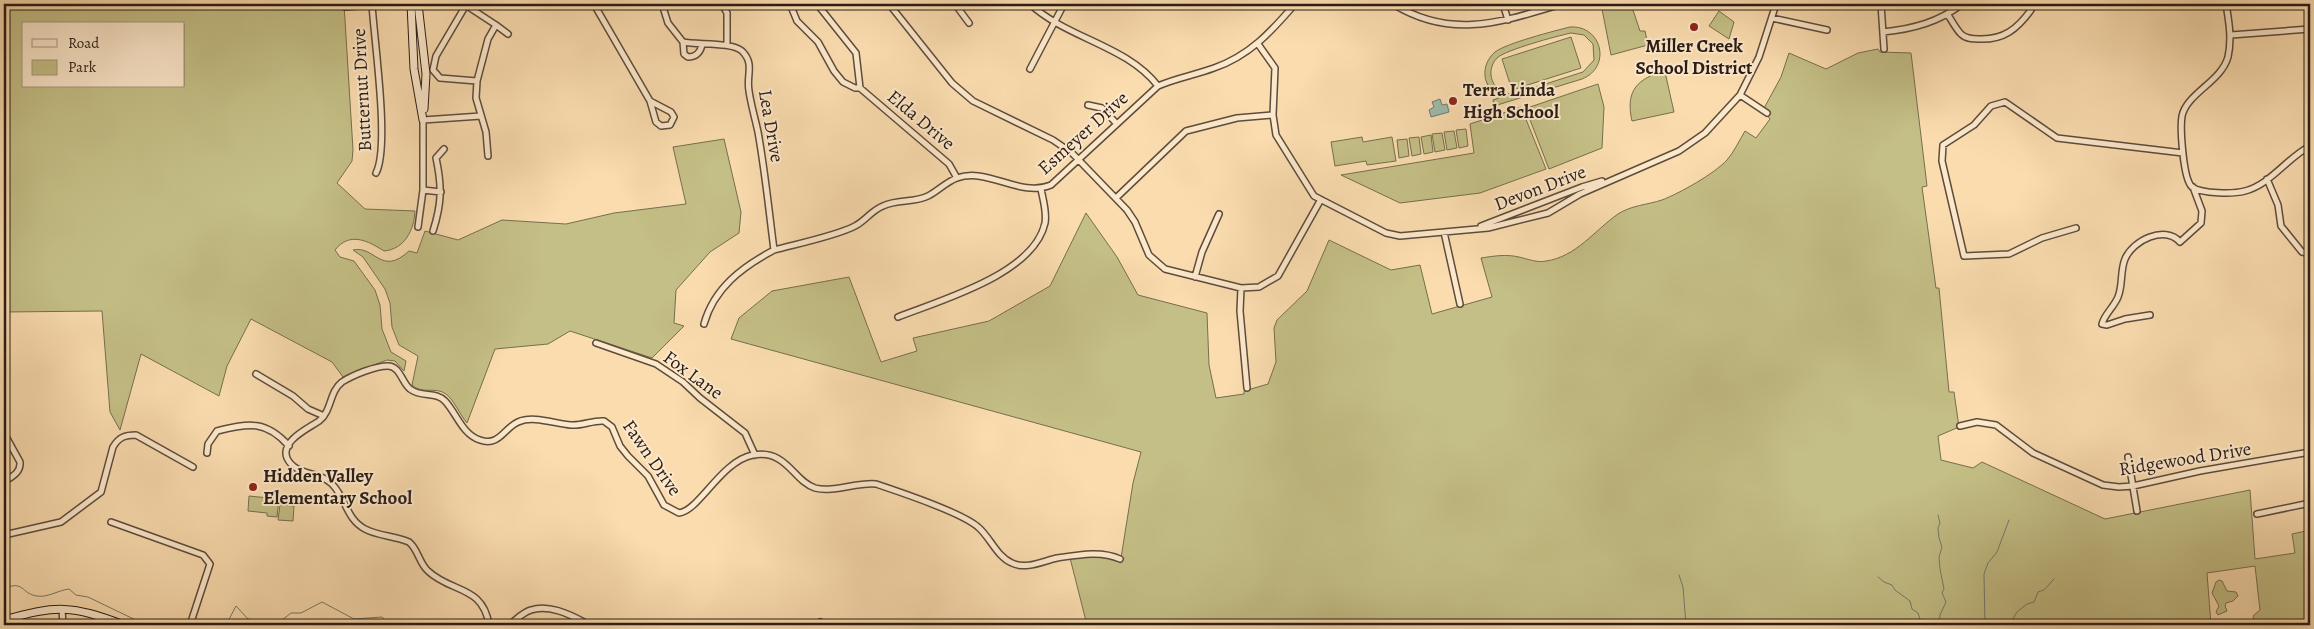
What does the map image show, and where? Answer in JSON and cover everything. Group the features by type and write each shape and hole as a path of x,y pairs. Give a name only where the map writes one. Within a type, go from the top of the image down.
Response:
{"street":[{"path":"344,7 372,4"},
{"name":"Butternut Drive","path":"372,4 382,142 380,165 376,173"},
{"path":"411,4 414,68 423,120"},
{"path":"418,4 426,74 422,190 418,227"},
{"path":"477,81 440,78 433,70 436,56 465,4 508,34"},
{"path":"583,4 597,5 650,101 656,122 661,126 670,125 673,120 671,112 650,101"},
{"path":"662,4 668,23 683,42 684,54 688,57 693,57 698,54 702,45"},
{"path":"683,42 702,45 727,44 727,13 722,4"},
{"name":"Elda Drive","path":"790,4 797,21 818,42 843,82 855,88 860,88 949,164 957,178"},
{"name":"Elda Drive","path":"818,4 856,54 860,88"},
{"path":"889,4 952,83 973,101 1053,140 1079,160 1116,198 1135,222 1144,246 1155,262 1171,272 1241,288 1259,287 1278,276 1320,201"},
{"path":"955,4 969,23"},
{"path":"1030,4 1054,22 1135,62 1148,73 1158,86"},
{"path":"1030,68 1064,4"},
{"name":"Esmeyer Drive","path":"957,178 976,176 1029,189 1041,189 1058,180 1158,86 1174,79 1213,69 1236,59 1269,35 1295,4"},
{"path":"1393,4 1422,18 1451,25 1484,25 1562,4"},
{"path":"1503,4 1508,20"},
{"name":"Devon Drive","path":"1258,44 1275,68 1273,115 1276,135 1314,196 1320,201 1386,233 1400,236 1488,228 1548,213 1580,194 1679,151 1705,133 1740,95 1759,57 1776,4"},
{"path":"1881,4 1884,49"},
{"path":"1883,32 1921,26 1948,14 1962,4"},
{"path":"2151,4 2162,6 2175,4"},
{"path":"2150,314 2125,319 2108,326 2102,324 2120,291 2127,256 2140,243 2151,236 2163,233 2174,236 2180,242 2201,223 2202,211 2193,187 2188,180 2182,117 2184,109 2208,85 2225,64 2231,35 2226,4"},
{"path":"1948,14 1962,35 1969,39 1988,39 2000,38 2011,32 2031,10"},
{"path":"1772,18 1827,30"},
{"path":"488,156 486,132 476,98 477,81 488,39 496,25"},
{"path":"2231,35 2310,29"},
{"name":"Lea Drive","path":"727,44 741,50 749,60 751,69 748,86 758,130 774,250"},
{"path":"1740,95 1767,113"},
{"path":"2076,228 2042,238 2009,254 1964,256 1942,161 1943,146 1974,124 1991,106 2005,102 2057,138 2184,153"},
{"path":"1088,104 1102,108 1118,124"},
{"path":"1116,198 1186,131 1237,118 1273,115"},
{"path":"423,120 480,116"},
{"path":"2193,187 2217,193 2244,192 2267,179 2310,146"},
{"path":"433,231 441,203 436,158 444,149"},
{"name":"Devon Drive","path":"1471,230 1582,187 1620,177"},
{"path":"704,324 712,303 723,287 740,272 774,250 854,227 881,206 904,200 920,199 957,178"},
{"path":"2267,179 2278,205 2281,226 2302,252 2307,253 2310,250"},
{"path":"898,317 996,277 1017,263 1040,235 1045,224 1046,216 1041,189"},
{"path":"422,190 441,192"},
{"path":"1195,277 1202,252 1219,214"},
{"path":"1444,232 1460,304"},
{"path":"1241,288 1240,311 1247,388"},
{"name":"Fox Lane","path":"596,343 656,364 683,382 700,398 745,433 755,455"},
{"name":"Fawn Drive","path":"289,446 303,431 324,416 339,384 386,366 392,366 397,369 408,388 445,401 465,428 476,438 486,442 496,441 519,422 530,419 578,426 604,421 612,427 620,446 628,456 648,476 664,505 679,513 692,508 729,466 755,455"},
{"path":"256,374 293,396 308,409 324,416"},
{"name":"Ridgewood Drive","path":"1960,426 1978,422 1996,425 2033,453 2073,473 2103,485 2133,486 2200,471 2310,452"},
{"path":"207,453 208,444 218,430 253,425 264,426 289,446 286,457 292,465 300,470 325,478 333,484 350,516 359,525 372,532 409,542 413,545 420,561 433,576 476,596 487,615 489,625"},
{"path":"4,433 20,462 20,467 19,470 4,482"},
{"path":"4,535 61,522 101,492 113,447 126,435 136,435 193,467"},
{"path":"755,455 776,458 784,462 815,488 866,483 876,484 952,513 978,527 1011,563 1029,565 1058,558 1093,554 1109,555 1120,559"},
{"path":"2128,457 2138,511"},
{"path":"2257,514 2310,504"},
{"path":"111,522 203,555 210,564 190,625"},
{"path":"62,609 63,625"},
{"path":"4,620 39,610 62,609 85,611 124,625"},
{"path":"509,625 532,609 558,610 584,622"},
{"path":"814,625 820,622"}],"green space":[{"path":"4,4 344,4 353,150 352,161 337,183 365,209 415,211 413,225 407,237 398,247 384,251 365,241 353,239 341,244 335,250 340,257 354,261 375,290 380,305 382,329 391,352 406,361 404,371 395,361 387,360 343,377 332,362 251,319 227,366 219,396 141,354 120,430 110,412 102,311 4,312"},
{"path":"1601,4 1631,4 1640,31 1645,31 1648,45 1611,55"},
{"path":"1719,11 1734,22 1729,39 1709,26"},
{"path":"1570,27 1581,28 1596,39 1600,57 1597,66 1591,73 1582,79 1494,106 1493,100 1501,97 1488,86 1485,73 1488,60 1493,54 1510,45","holes":["1571,33 1584,35 1593,44 1594,60 1583,72 1514,94 1502,92 1494,84 1491,78 1492,67 1497,58 1502,55"]},
{"path":"1571,37 1581,68 1512,90 1502,59"},
{"path":"1878,49 1880,52 1911,53 1927,186 1922,187 1936,288 1939,288 1949,392 1954,392 1959,427 1938,436 1941,460 1973,468 1982,462 2105,519 2250,490 2255,559 2295,553 2292,534 2310,530 2310,625 2262,625 2255,621 2253,616 2260,610 2255,566 2207,573 2211,625 1087,625 1070,558 1109,554 1121,558 1133,483 1141,452 731,339 739,318 772,291 849,277 881,362 917,351 913,338 989,321 1050,286 1086,213 1117,257 1138,295 1207,313 1209,365 1216,398 1244,394 1244,391 1268,384 1276,362 1274,328 1277,320 1307,291 1329,240 1391,270 1420,265 1432,314 1492,297 1481,258 1509,256 1543,261 1567,254 1585,242 1618,214 1669,197 1714,171 1730,157 1745,131 1756,138 1770,119 1763,110 1781,77 1789,53 1826,69 1858,53"},
{"path":"1660,72 1665,72 1674,112 1632,121 1630,103 1634,90 1638,84"},
{"path":"1598,84 1604,107 1602,148 1549,169 1527,112 1530,107"},
{"path":"1521,107 1546,169 1480,193 1400,203 1341,175 1474,153 1470,124"},
{"path":"1466,129 1468,146 1459,148 1456,130"},
{"path":"1454,131 1457,148 1447,150 1444,132"},
{"path":"1442,133 1445,150 1435,152 1432,134"},
{"path":"1431,135 1433,152 1424,154 1421,137"},
{"path":"1362,137 1363,142 1392,137 1396,161 1367,165 1366,161 1335,166 1331,142"},
{"path":"1419,137 1421,154 1412,156 1409,138"},
{"path":"724,139 741,212 739,233 710,252 676,290 674,323 684,326 652,358 570,331 548,344 495,349 467,423 446,394 437,391 420,390 412,385 418,356 399,345 392,327 390,303 385,289 363,257 353,250 361,250 385,261 392,261 409,251 417,253 425,231 458,240 502,220 566,224 614,213 686,204 673,147"},
{"path":"1407,139 1409,156 1399,158 1397,140"},
{"path":"249,496 279,499 277,517 267,516 267,513 248,511"},
{"path":"280,505 294,506 293,521 278,520"},
{"path":"2222,581 2227,591 2236,592 2238,596 2233,601 2226,603 2227,611 2218,615 2216,612 2219,606 2212,593 2216,582"}],"shaded area":[{"path":"1440,99 1442,105 1447,104 1449,112 1431,117 1429,110 1434,107 1432,102"}],"waterway":[{"path":"1938,515 1940,523 1938,528 1939,538 1942,547 1939,557 1944,589 1942,593 1946,602 1940,615 1939,625"},
{"path":"1985,625 1984,574 1988,563 1997,552 2009,520"},
{"path":"1679,575 1683,587 1686,625"},
{"path":"1878,577 1892,585 1895,590 1910,601 1912,609 1918,613 1922,625"},
{"path":"2006,625 2009,625 2017,612 2027,604 2034,602 2038,592 2044,590 2054,579"},
{"path":"4,589 11,586 19,586 32,595 41,596 69,589 76,595 88,597 146,625"},
{"path":"226,625 236,606 248,619 277,624 291,613 301,613 322,602 354,619 382,617 391,625"}],"place":[{"name":"Miller Creek School District","path":"1694,27"},
{"name":"Terra Linda High School","path":"1453,101"},
{"name":"Hidden Valley Elementary School","path":"253,487"}]}
